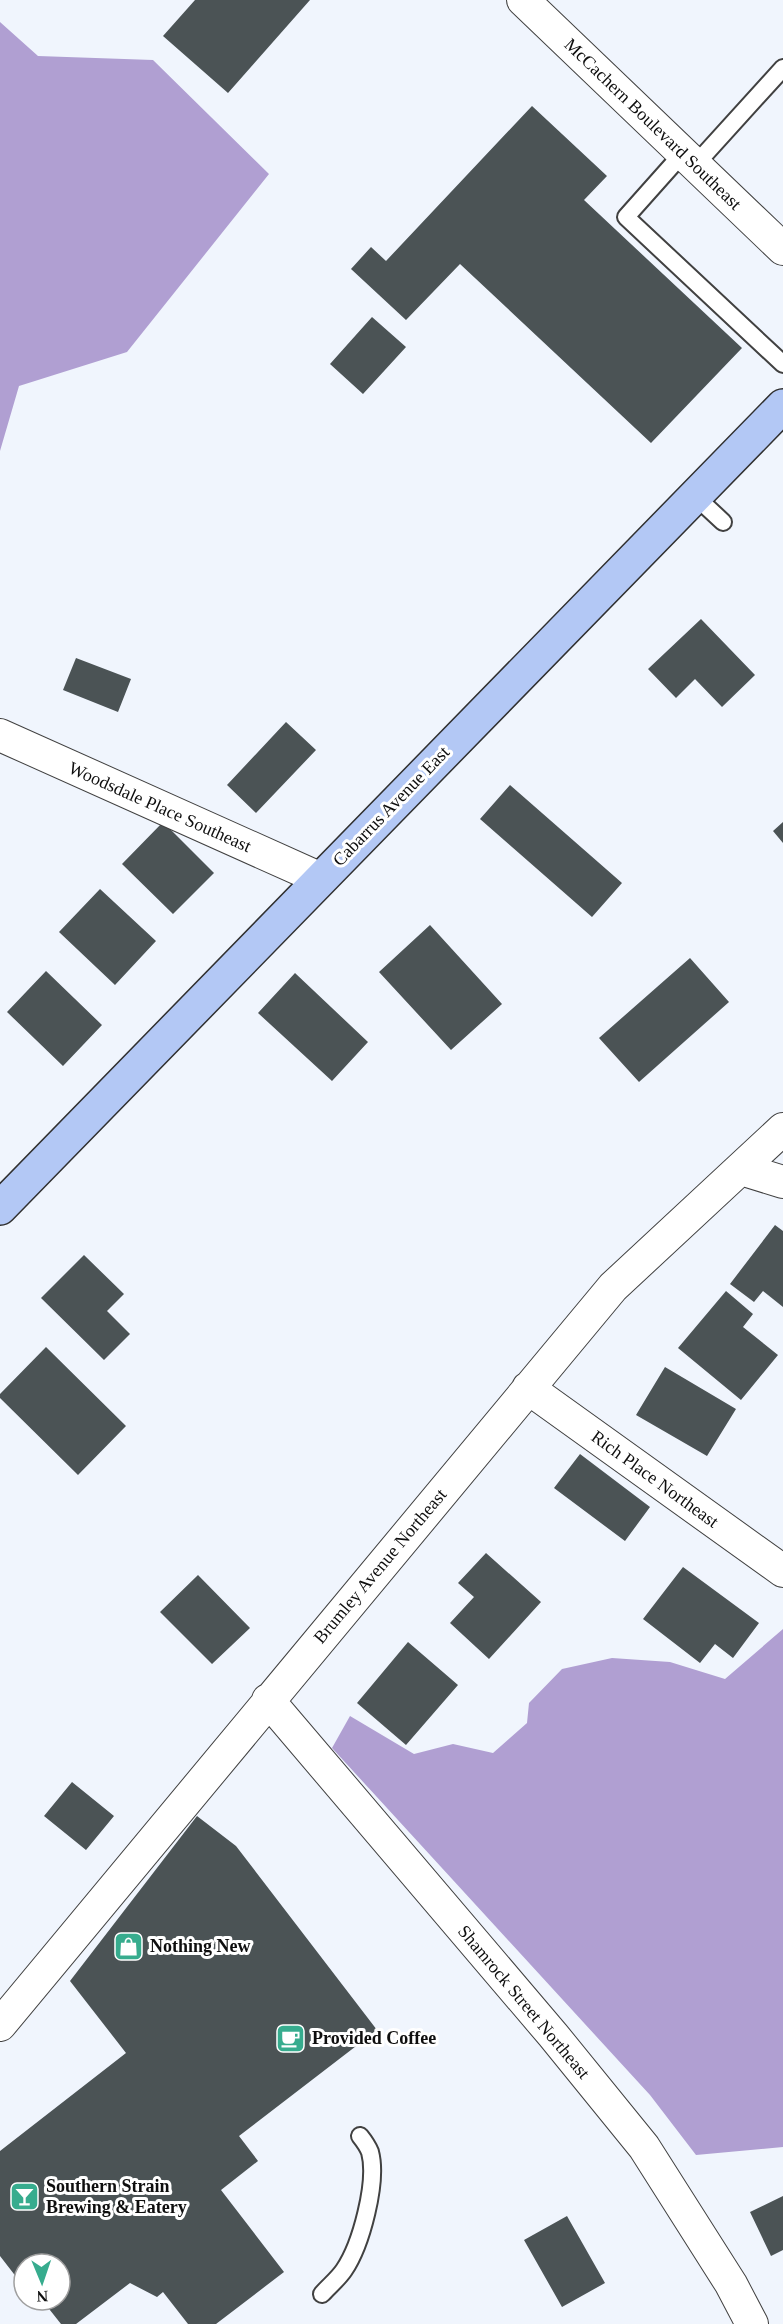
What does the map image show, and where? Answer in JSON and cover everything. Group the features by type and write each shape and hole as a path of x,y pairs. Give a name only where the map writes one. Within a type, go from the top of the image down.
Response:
{"main road":[{"name":"Cabarrus Avenue East","path":"0,1208 783,406"}],"street":[{"name":"McCachern Boulevard Southeast","path":"523,0 783,249"},
{"name":"Woodsdale Place Southeast","path":"0,735 320,878"},
{"name":"Brumley Avenue Northeast","path":"0,2025 613,1287 783,1129"},
{"path":"741,1168 783,1182"},
{"name":"Rich Place Northeast","path":"528,1388 783,1571"},
{"name":"Shamrock Street Northeast","path":"268,1700 553,2035 644,2147 732,2284 752,2324"}],"lane":[{"path":"783,68 626,217 783,364"},
{"path":"694,495 723,522"},
{"path":"322,2294 344,2270 359,2239 371,2187 372,2167 369,2151 360,2136"}],"shaded area":[{"path":"0,22 38,56 153,60 269,174 127,352 19,386 0,451"},
{"path":"783,1629 783,2147 696,2155 650,2095 332,1748 350,1716 414,1754 453,1744 493,1753 527,1723 529,1703 562,1669 612,1658 670,1662 725,1679"}],"building":[{"path":"195,0 310,0 228,93 163,36"},
{"path":"532,106 607,176 584,200 742,348 651,443 460,264 406,320 351,269 371,247 386,261"},
{"path":"372,317 406,347 363,394 330,364"},
{"path":"701,619 755,675 722,707 695,679 676,698 648,669"},
{"path":"76,658 131,679 118,712 63,690"},
{"path":"286,722 316,750 256,813 227,785"},
{"path":"510,785 622,883 592,917 480,819"},
{"path":"163,822 214,873 173,914 122,864"},
{"path":"783,822 783,843 773,831"},
{"path":"100,889 156,941 115,985 59,932"},
{"path":"430,925 502,1004 451,1050 379,972"},
{"path":"690,958 729,1002 639,1082 599,1038"},
{"path":"46,971 102,1025 63,1066 7,1012"},
{"path":"295,973 368,1042 332,1081 258,1013"},
{"path":"775,1225 783,1231 783,1307 763,1291 754,1302 730,1284"},
{"path":"84,1255 124,1294 107,1311 130,1334 104,1360 41,1298"},
{"path":"726,1291 753,1314 743,1327 778,1355 741,1400 678,1348"},
{"path":"46,1347 126,1426 78,1475 0,1398 0,1394"},
{"path":"665,1367 736,1409 707,1456 636,1415"},
{"path":"580,1454 650,1507 625,1541 554,1488"},
{"path":"486,1553 541,1602 489,1659 450,1623 474,1597 458,1583"},
{"path":"683,1567 759,1623 733,1658 715,1644 700,1663 643,1619"},
{"path":"198,1575 250,1628 212,1664 160,1612"},
{"path":"408,1642 458,1685 406,1745 357,1703"},
{"path":"72,1782 114,1816 86,1850 44,1816"},
{"path":"197,1816 236,1846 377,2030 239,2136 258,2161 221,2190 284,2272 216,2324 188,2324 163,2292 157,2297 130,2283 76,2324 61,2324 52,2312 72,2312 72,2252 12,2252 12,2272 0,2256 0,2151 126,2053 70,1981"},
{"path":"783,2196 783,2250 771,2256 750,2212"},
{"path":"567,2216 605,2283 562,2307 524,2240"}],"place":[{"name":"Nothing New","path":"129,1946"},
{"name":"Provided Coffee","path":"291,2038"},
{"name":"Southern Strain Brewing & Eatery","path":"25,2196"}]}
